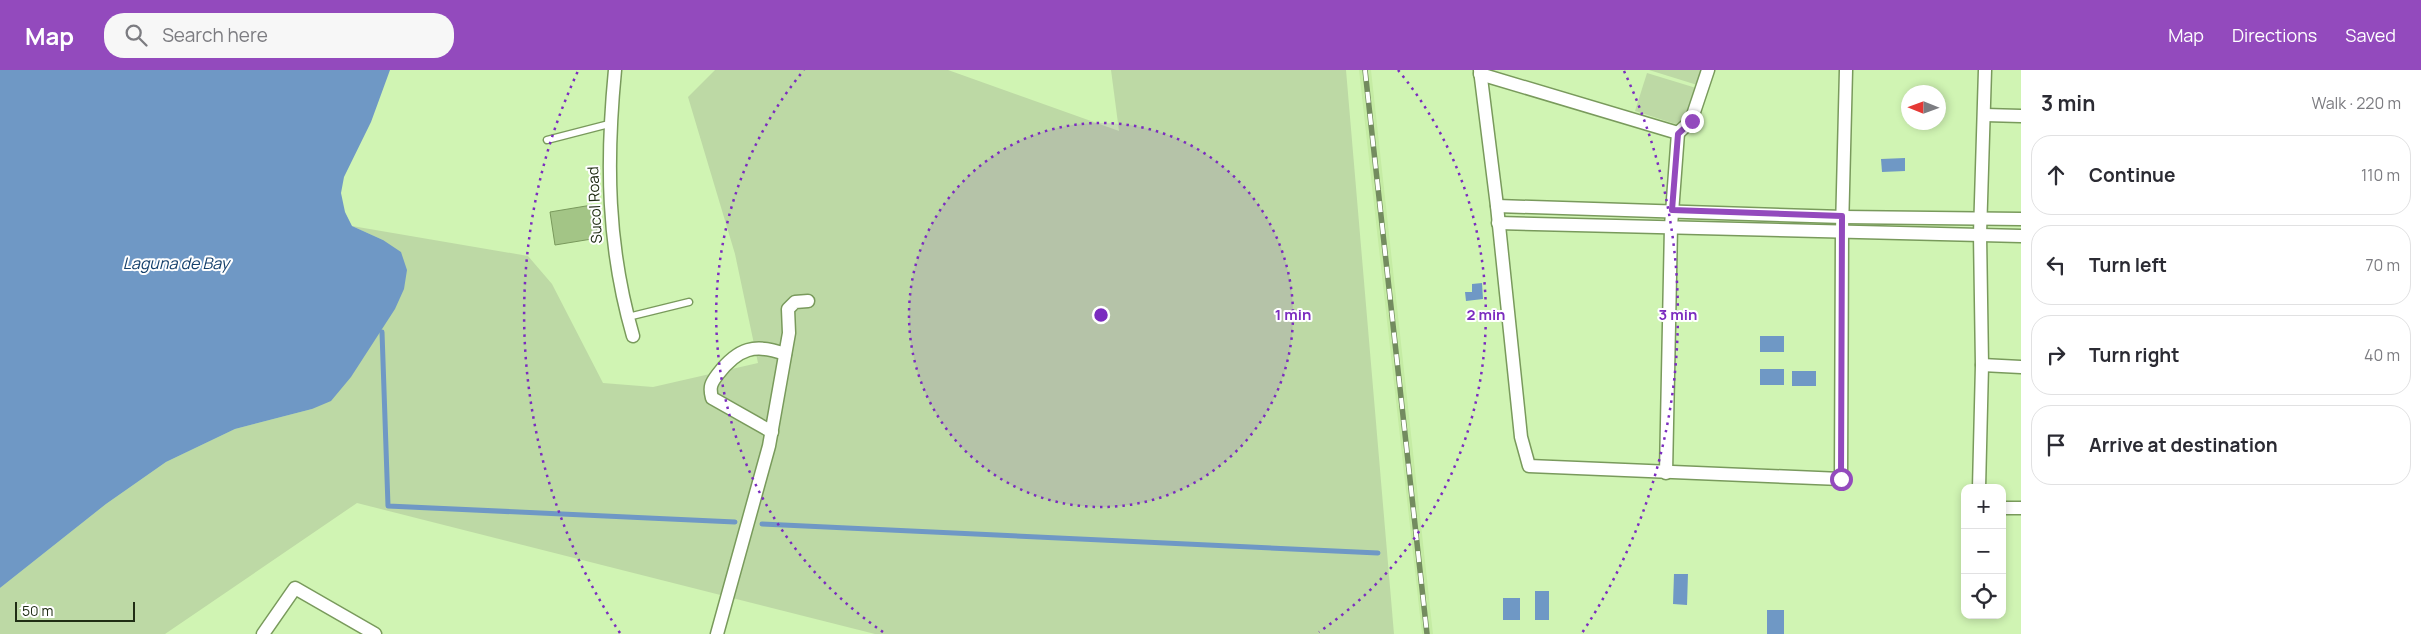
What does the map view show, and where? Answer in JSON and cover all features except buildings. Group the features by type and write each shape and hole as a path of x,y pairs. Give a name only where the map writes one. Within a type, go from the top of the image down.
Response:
{"street":[{"name":"Sucol Road","path":"615,70 609,124 610,222 616,261 633,336"},
{"path":"1666,473 1671,226 1678,134 1692,121 1708,70"},
{"path":"1678,134 1480,72 1497,206 1521,436 1529,466 1841,479 1842,216 1846,70"},
{"path":"1979,484 1982,365 1980,219 1985,115 1985,70"},
{"path":"1985,115 2021,116"},
{"path":"1497,206 2021,219"},
{"path":"1498,223 1842,230 2021,236"},
{"path":"717,634 772,432 789,333 788,309 795,302 808,301"},
{"path":"772,432 712,398 711,384 729,360 738,352 765,347 786,354"},
{"path":"1982,365 2021,367"},
{"path":"2006,508 2021,508"},
{"path":"263,634 295,588 375,634"}],"lane":[{"path":"547,140 609,124"},
{"path":"628,317 689,302"}],"shaded area":[{"path":"715,70 948,70 1119,131 1111,70 1346,70 1394,634 875,634 357,503 165,634 0,634 0,588 106,504 166,462 235,429 312,409 383,240 352,226 528,256 552,284 603,383 653,387 758,363 735,254 688,97"},
{"path":"1359,70 1371,70 1433,634 1422,634"},
{"path":"1649,70 1712,70 1707,88"},
{"path":"1647,73 1706,91 1694,130 1635,111"}],"water":[{"name":"Laguna de Bay","path":"0,70 390,70 371,122 344,177 341,193 345,212 352,226 383,240 401,252 407,270 404,289 395,309 351,377 331,401 312,409 235,429 166,462 106,504 0,588"},
{"path":"1905,158 1905,171 1882,172 1881,159"},
{"path":"1482,283 1483,299 1466,301 1465,292 1472,292 1472,284"},
{"path":"1760,336 1784,336 1784,352 1760,352"},
{"path":"1760,369 1784,369 1784,385 1760,385"},
{"path":"1792,371 1816,371 1816,386 1792,386"},
{"path":"1674,574 1688,574 1687,605 1673,604"},
{"path":"1535,591 1549,591 1549,620 1535,620"},
{"path":"1503,598 1520,598 1520,620 1503,620"},
{"path":"1767,610 1784,610 1784,634 1767,634"}],"waterway":[{"path":"382,332 388,506 735,522"},
{"path":"762,524 1378,553"}],"railway":[{"path":"1365,70 1427,634"}],"route":[{"path":"1692,121 1678,134 1672,210 1842,216 1841,479"}]}
